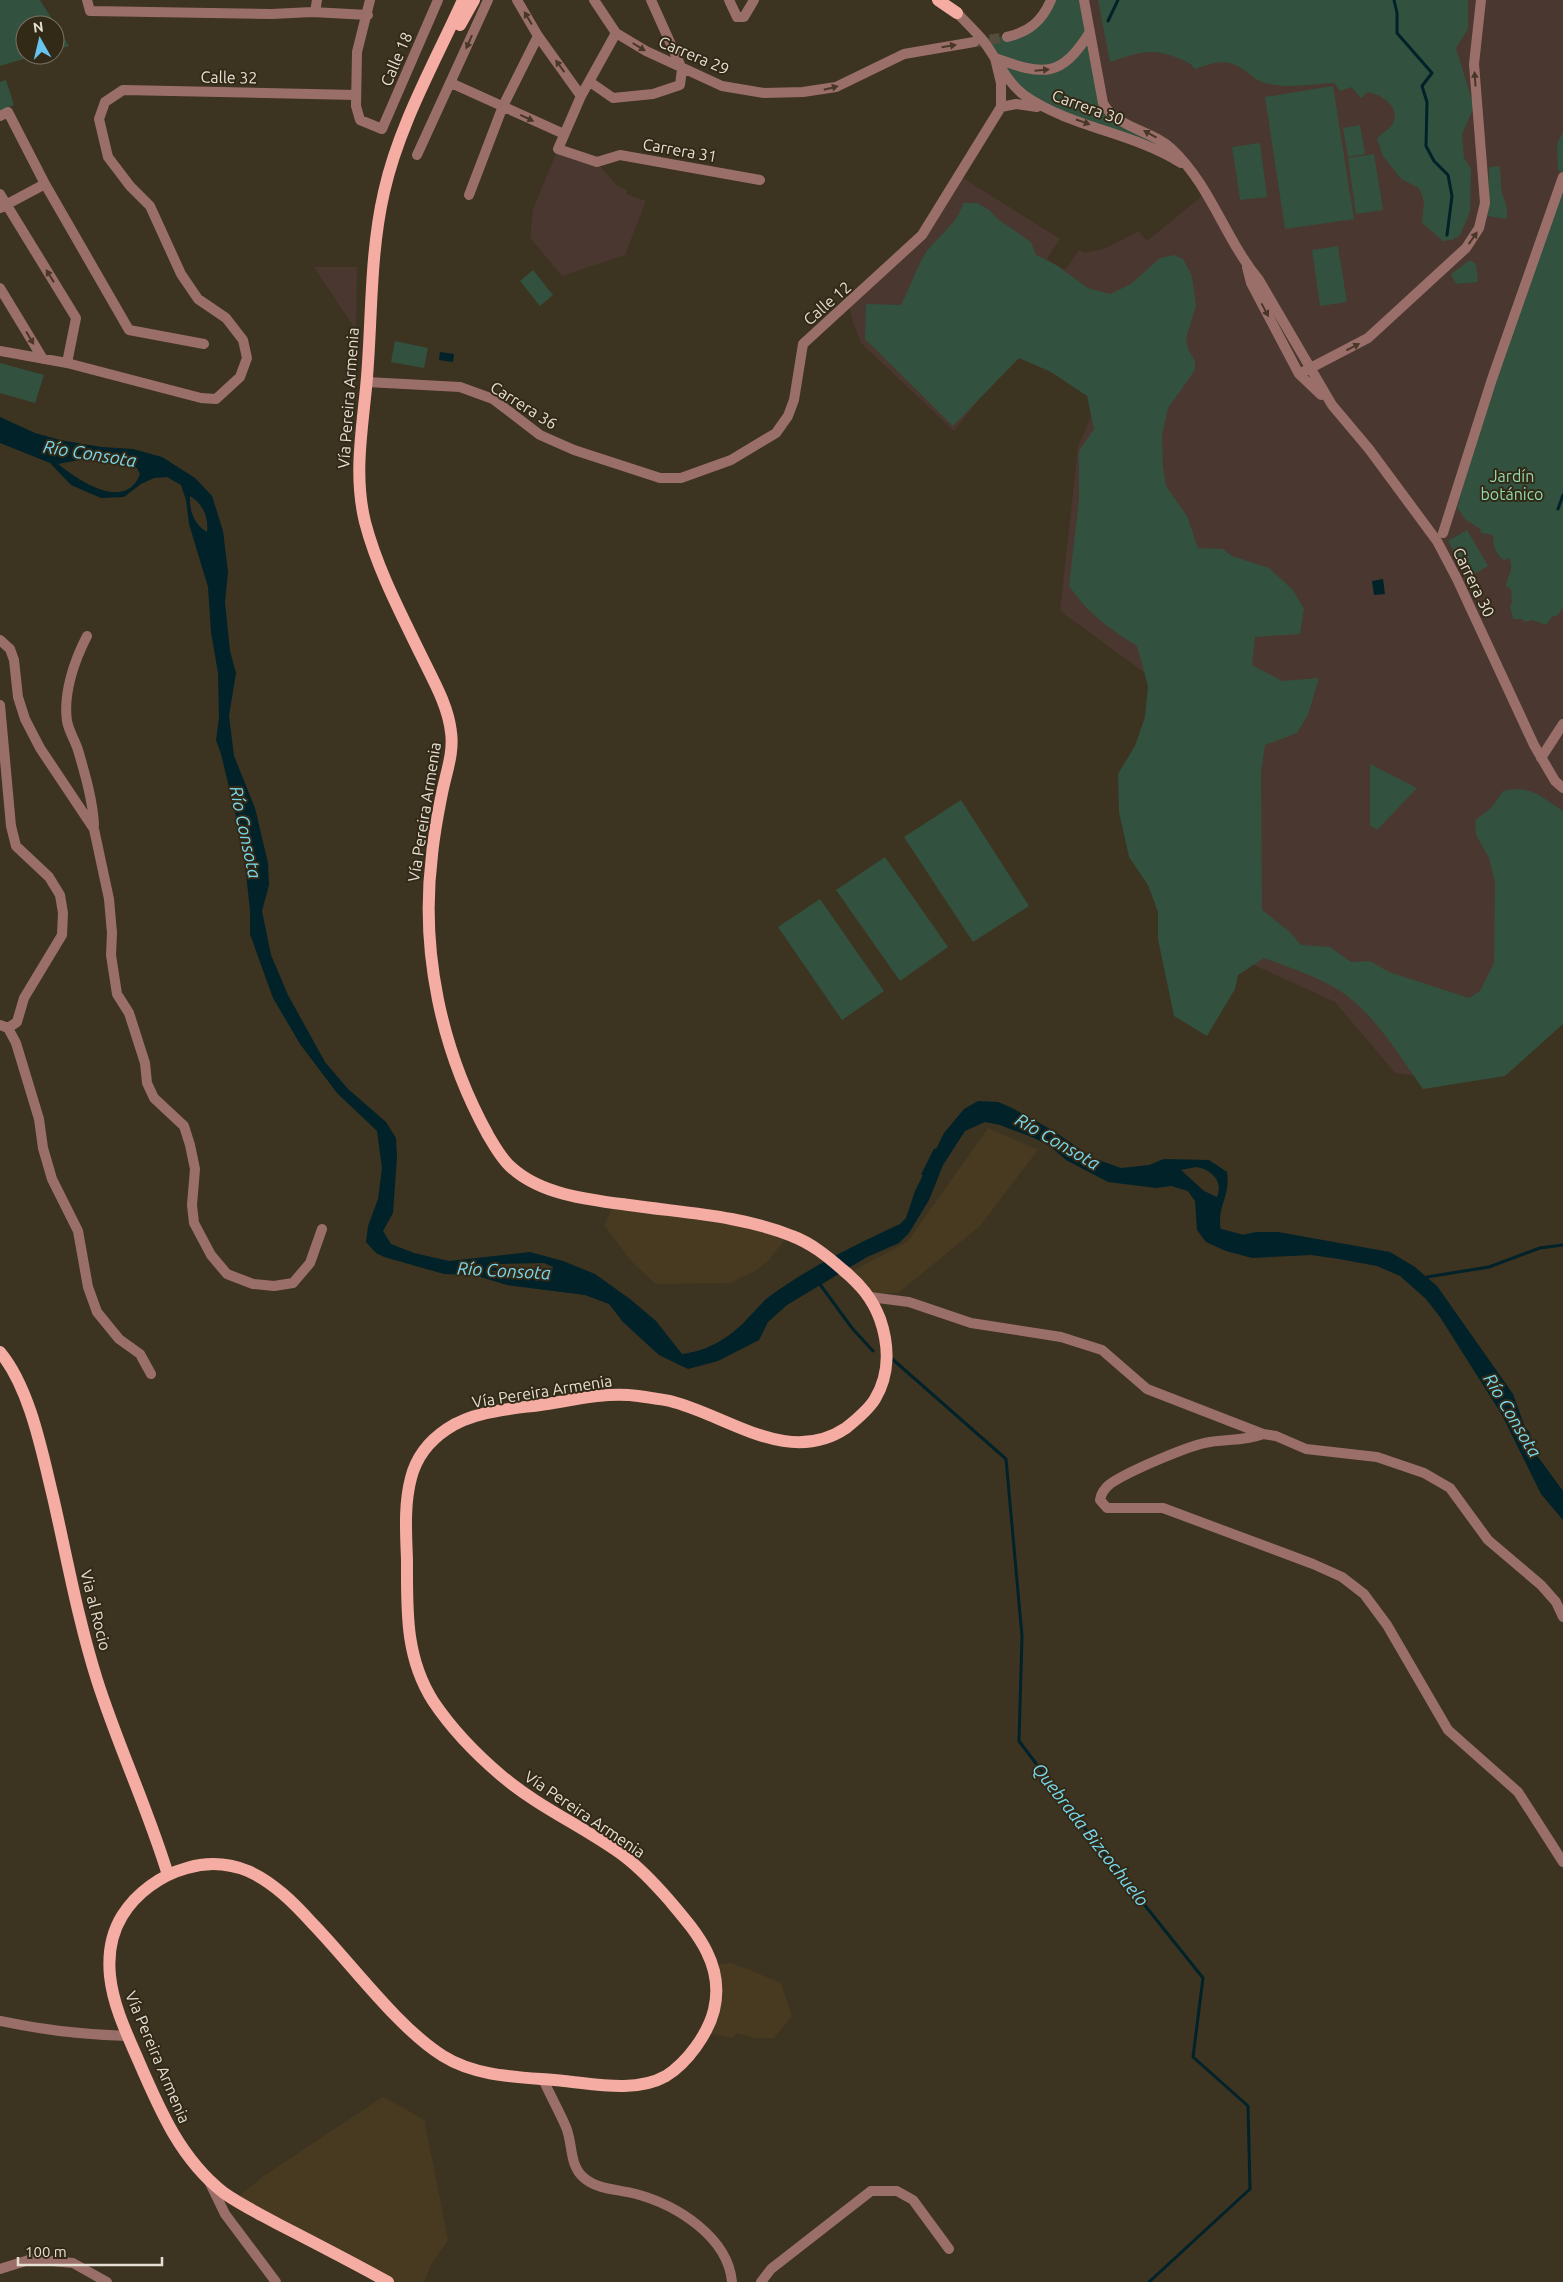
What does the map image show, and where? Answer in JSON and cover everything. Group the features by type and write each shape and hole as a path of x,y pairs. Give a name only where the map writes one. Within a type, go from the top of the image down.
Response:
{"main road":[{"name":"Vía Pereira Armenia","path":"388,2282 234,2200 209,2179 190,2159 167,2125 128,2036 112,1989 110,1967 112,1944 122,1917 132,1903 154,1882 168,1875 193,1866 216,1864 243,1869 258,1876 291,1901 388,2005 441,2054 474,2070 543,2079 621,2086 650,2082 664,2077 696,2045 709,2024 715,2004 714,1970 709,1954 694,1929 642,1871 618,1852 526,1794 499,1774 434,1702 413,1656 408,1629 406,1514 413,1467 433,1440 460,1421 482,1414 601,1396 631,1394 674,1401 762,1437 780,1441 799,1442 833,1436 870,1408 881,1390 887,1351 883,1327 870,1297 826,1255 801,1239 749,1223 598,1201 544,1186 519,1174 504,1162 485,1130 463,1084 443,1028 431,957 428,892 433,844 452,755 451,724 442,698 385,579 363,514 359,477 360,433 367,382 373,263 385,186 402,137 463,0"},
{"name":"Vía Pereira Armenia","path":"439,53 456,32 474,0"},
{"path":"938,0 957,6"},
{"name":"Via al Rocio","path":"0,1352 10,1364 32,1418 44,1460 81,1626 97,1681 146,1807 168,1875"}],"street":[{"path":"86,0 90,11 272,14 315,12 368,15"},
{"path":"315,12 317,0"},
{"path":"356,95 357,52 368,15 370,0"},
{"name":"Calle 18","path":"356,95 356,106 360,120 382,129 438,0"},
{"path":"417,155 488,0"},
{"path":"517,0 538,36 582,96"},
{"name":"Carrera 29","path":"594,0 616,33 646,52 722,86 764,93 821,91 850,82 879,65 904,54 974,42"},
{"path":"590,82 614,98 653,94 680,85 682,68 650,0"},
{"path":"729,0 737,17 744,17 754,0"},
{"path":"1007,38 1019,34 1037,23 1051,0"},
{"path":"1299,374 1309,367 1368,338 1466,248 1479,228 1484,216 1485,195 1474,64 1481,0"},
{"name":"Carrera 30","path":"1084,1 1103,103 1106,109 1124,122 1166,144 1207,192 1247,266 1259,280 1332,405"},
{"path":"957,6 995,58 1001,82 1001,107 1016,104 1045,109"},
{"path":"995,58 1030,70 1054,68 1074,56 1090,32"},
{"path":"451,83 564,134 616,33"},
{"path":"470,195 503,106 538,36"},
{"name":"Carrera 30","path":"995,58 1014,87 1045,109 1148,145 1186,166"},
{"name":"Calle 32","path":"67,363 201,398 216,399 240,377 247,358 243,340 226,318 198,300 181,274 150,206 130,186 108,157 99,119 104,102 123,90 356,95"},
{"name":"Calle 12","path":"660,478 681,478 698,473 731,460 776,433 788,416 794,400 803,344 922,235 1001,107"},
{"path":"0,116 8,112 45,184 128,330 204,344"},
{"name":"Carrera 31","path":"564,134 558,149 597,162 620,155 760,180"},
{"path":"1443,533 1492,379 1563,177"},
{"path":"3,207 45,184"},
{"path":"0,194 3,207 76,318 67,363 1,350"},
{"name":"Carrera 30","path":"1247,266 1251,283 1299,374 1332,405 1368,449 1436,541 1457,579 1541,758 1555,781 1563,788"},
{"path":"0,288 43,359"},
{"name":"Carrera 36","path":"367,382 460,387 493,400 548,438 611,463 660,478"},
{"path":"87,636 78,652 68,693 67,719 78,748 93,810 94,829 110,899 112,933 110,955 117,994 129,1012 145,1063 147,1082 154,1098 184,1126 195,1168 192,1205 194,1223 211,1255 227,1274 253,1284 274,1286 294,1283 310,1263 322,1229"},
{"path":"0,640 10,649 14,660 18,697 25,719 40,748 94,829"},
{"path":"0,705 11,826 16,846 49,877 60,895 64,913 62,935 24,998 17,1022 4,1027 16,1043 39,1119 43,1148 52,1179 78,1231 88,1287 97,1312 119,1339 140,1354 150,1374"},
{"path":"1541,758 1563,724"},
{"path":"870,1297 908,1302 971,1323 1060,1337 1102,1350 1147,1390 1263,1434 1276,1436 1306,1449 1377,1457 1424,1472 1450,1488 1488,1540 1541,1585 1556,1602 1563,1617"},
{"path":"1263,1434 1250,1439 1209,1442 1132,1472 1108,1485 1100,1500 1106,1508 1163,1508 1313,1564 1342,1577 1364,1594 1387,1626 1448,1730 1518,1792 1563,1862"},
{"path":"0,2020 21,2026 89,2034 128,2036"},
{"path":"543,2079 567,2129 576,2170 592,2185 656,2200 687,2219 713,2239 724,2254 730,2265 732,2282"},
{"path":"209,2179 225,2214 276,2282"},
{"path":"761,2282 771,2269 870,2191 897,2191 913,2200 949,2249"},
{"path":"0,2269 32,2259 73,2263 107,2282"}],"shaded area":[{"path":"1084,0 1563,0 1563,1006 1421,1077 1395,1073 1335,1002 1181,932 1171,736 1149,676 1060,611 1078,447 1099,398 1017,351 954,431 861,343 854,325 848,304 922,235 960,176 1060,239 1047,259 1065,270 1079,250 1085,253 1106,248 1139,231 1147,241 1207,192 1200,181 1106,109"},
{"path":"558,149 597,162 617,186 627,190 626,194 646,201 625,255 562,276 530,238 533,209"},
{"path":"314,267 357,267 356,330"},
{"path":"988,1128 1038,1150 980,1226 898,1293 871,1293 853,1271 908,1241"},
{"path":"613,1207 710,1219 786,1238 769,1260 755,1271 730,1283 656,1284 632,1262 604,1225"},
{"path":"732,1963 781,1983 792,2016 774,2038 756,2038 736,2033 734,2038 706,2033 718,1964"},
{"path":"383,2097 425,2121 427,2125 425,2123 448,2240 431,2265 424,2282 388,2282 234,2200 265,2175"}],"green space":[{"path":"0,0 40,0 49,15 15,15 15,62 0,66"},
{"path":"1051,0 1084,0 1106,109 1144,131 1186,166 1023,94 981,38 1015,34 1028,25"},
{"path":"1098,0 1468,0 1468,29 1456,48 1474,107 1462,134 1464,158 1471,169 1470,212 1460,235 1452,240 1443,241 1422,223 1424,201 1419,188 1401,179 1383,156 1377,138 1392,125 1395,113 1385,99 1368,92 1361,98 1351,87 1340,91 1334,83 1290,86 1273,85 1258,80 1241,68 1222,62 1195,69 1184,60 1158,52 1127,56 1110,62"},
{"path":"6,80 14,105 0,111 0,82"},
{"path":"1333,86 1354,219 1285,229 1265,97"},
{"path":"1360,125 1365,154 1348,157 1343,128"},
{"path":"1563,132 1563,174 1558,170 1557,144"},
{"path":"1260,143 1267,197 1240,200 1232,147"},
{"path":"1374,154 1383,210 1356,214 1348,158"},
{"path":"1499,166 1502,191 1507,210 1506,219 1488,216 1489,167"},
{"name":"Jardín botánico","path":"1563,177 1563,607 1558,615 1552,617 1546,625 1532,620 1525,622 1522,619 1513,619 1510,606 1512,603 1511,589 1506,586 1511,569 1509,558 1504,560 1501,558 1494,546 1493,535 1481,533 1480,529 1466,520 1457,508 1492,379"},
{"path":"963,203 977,203 989,210 999,220 1031,242 1036,255 1056,265 1088,288 1110,294 1131,284 1160,258 1174,255 1183,259 1192,276 1196,306 1186,338 1188,349 1195,361 1195,370 1168,408 1162,435 1166,486 1187,516 1198,548 1223,549 1232,556 1269,568 1293,590 1304,609 1300,634 1255,637 1252,665 1282,681 1319,678 1308,715 1297,733 1265,745 1261,773 1262,910 1290,932 1301,945 1330,947 1351,962 1370,961 1389,972 1469,998 1480,991 1494,963 1495,882 1489,858 1476,835 1475,820 1492,807 1503,791 1522,789 1541,796 1563,811 1563,1024 1505,1076 1423,1089 1381,1030 1362,1008 1342,992 1320,980 1264,958 1238,975 1235,989 1207,1036 1174,1016 1158,939 1158,912 1148,885 1129,857 1119,812 1118,774 1135,746 1145,717 1148,686 1137,646 1100,620 1084,605 1069,586 1079,499 1079,451 1094,429 1087,396 1051,372 1019,358 953,426 865,339 866,304 901,305 922,259 956,219"},
{"path":"1338,246 1347,302 1320,306 1312,250"},
{"path":"1470,260 1476,264 1478,282 1456,284 1451,274"},
{"path":"533,270 553,295 540,306 520,281"},
{"path":"395,341 428,348 424,368 391,362"},
{"path":"0,363 44,375 35,403 0,393"},
{"path":"1467,530 1488,566 1469,577 1448,541"},
{"path":"1370,764 1417,788 1377,830 1370,825"},
{"path":"961,800 1029,906 973,942 904,837"},
{"path":"885,857 948,947 900,981 836,890"},
{"path":"820,899 884,991 842,1020 778,927"}],"water":[{"path":"440,352 454,354 453,362 439,360"},
{"path":"0,417 35,433 60,440 101,447 133,449 162,457 195,478 212,496 223,531 228,572 225,602 230,651 236,673 229,716 234,756 255,808 268,863 269,885 262,911 271,955 288,995 325,1062 348,1089 386,1122 396,1138 397,1157 393,1213 383,1231 391,1244 414,1253 449,1261 530,1252 563,1261 595,1274 630,1299 656,1321 682,1354 701,1350 727,1337 767,1298 800,1276 850,1248 900,1224 906,1218 915,1191 944,1133 964,1109 978,1101 998,1102 1052,1130 1093,1158 1121,1168 1149,1165 1164,1159 1209,1160 1227,1172 1227,1188 1220,1215 1221,1231 1237,1236 1256,1232 1278,1232 1390,1252 1415,1267 1437,1286 1513,1394 1533,1450 1563,1491 1563,1520 1541,1494 1502,1415 1440,1317 1426,1299 1400,1276 1377,1266 1339,1259 1311,1255 1252,1258 1226,1251 1206,1242 1197,1230 1195,1201 1188,1191 1171,1186 1156,1188 1108,1182 1066,1160 1050,1146 1000,1125 985,1122 965,1131 943,1165 929,1200 909,1233 899,1243 867,1257 787,1305 768,1322 759,1340 718,1361 688,1369 659,1355 623,1322 609,1304 585,1295 507,1285 474,1275 444,1274 376,1253 366,1242 368,1226 378,1199 382,1168 377,1131 337,1093 300,1044 273,998 250,934 250,910 243,846 216,740 219,718 218,673 211,632 208,587 189,524 186,500 181,485 167,477 154,478 141,484 124,497 101,498 71,485 50,463 0,443","holes":["90,458 106,458 137,468 140,474 133,485 124,491 113,492 101,490 77,478 58,464","190,496 198,502 204,511 207,521 207,532 196,521","1196,1167 1211,1173 1219,1185 1217,1197 1204,1191 1181,1170","544,1263 553,1267 553,1270 536,1274 511,1276 494,1273 487,1269 502,1264"]},
{"path":"1383,579 1385,594 1374,595 1372,581"}],"waterway":[{"path":"1108,21 1118,0"},
{"path":"1394,0 1397,13 1397,33 1432,73 1422,86 1427,102 1426,146 1434,161 1448,175 1452,196 1447,235"},
{"path":"1558,509 1563,495"},
{"name":"Río Consota","path":"923,1174 935,1150"},
{"name":"Río Consota","path":"1219,1230 1242,1236"},
{"path":"1425,1280 1427,1277 1489,1267 1540,1248 1563,1245"},
{"name":"Río Consota","path":"482,1269 555,1270"},
{"path":"819,1283 852,1328 873,1351"},
{"name":"Quebrada Bizcochuelo","path":"890,1357 1006,1459 1022,1636 1019,1741 1115,1868 1203,1978 1193,2057 1248,2106 1250,2189 1149,2282"},
{"name":"Río Consota","path":"1524,1428 1528,1433 1534,1452"}],"tunnel":[{"path":"975,42 1007,37"}]}
